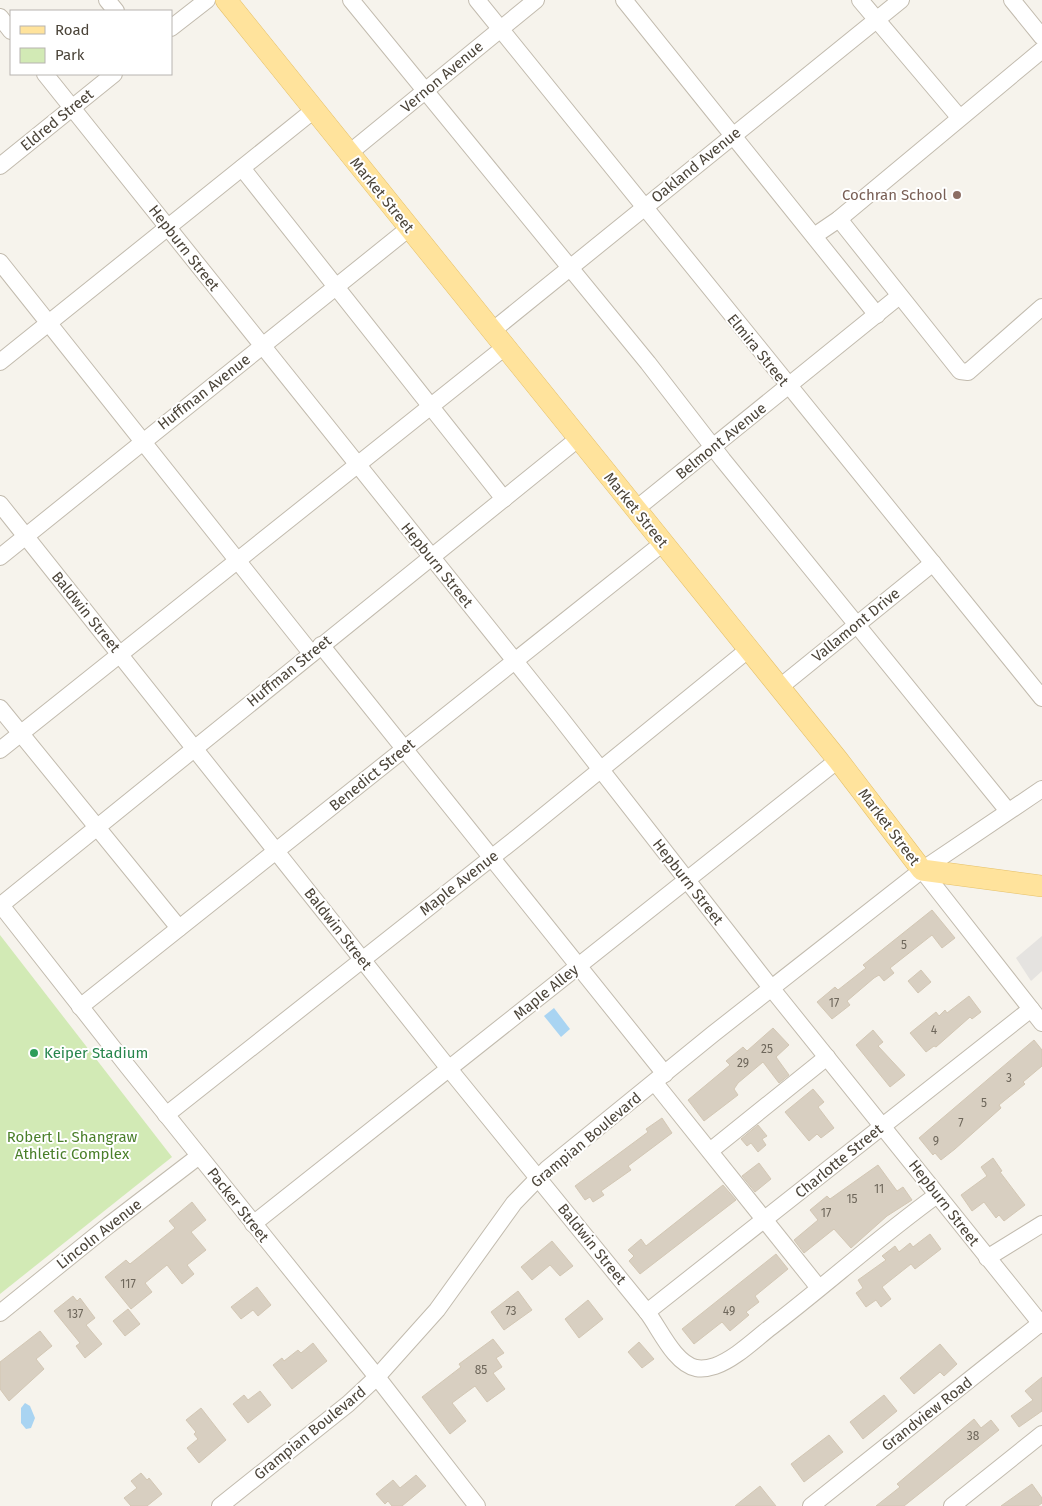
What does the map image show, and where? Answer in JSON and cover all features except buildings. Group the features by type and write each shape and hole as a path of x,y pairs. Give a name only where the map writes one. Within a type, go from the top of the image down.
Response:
{"main road":[{"name":"Market Street","path":"226,0 408,229 838,760 922,870"},
{"path":"922,870 1042,886"}],"street":[{"path":"107,0 115,10"},
{"path":"172,27 207,0"},
{"path":"352,0 648,363 713,448 1008,811"},
{"name":"Elmira Street","path":"477,0 788,387 1042,698"},
{"name":"Vernon Avenue","path":"348,154 536,0"},
{"path":"624,0 877,315"},
{"path":"860,0 959,117"},
{"name":"Oakland Avenue","path":"0,750 431,406 570,269 901,0"},
{"path":"1012,0 1042,37"},
{"path":"0,17 10,30"},
{"path":"814,236 839,219 959,117 1042,50"},
{"name":"Hepburn Street","path":"45,75 515,662 772,989 1041,1323"},
{"name":"Eldred Street","path":"0,166 113,75"},
{"path":"0,362 314,110"},
{"path":"242,168 504,498"},
{"path":"839,219 898,297 960,372 968,372 1042,307"},
{"name":"Huffman Avenue","path":"0,557 143,440 408,229"},
{"path":"0,262 237,560 405,748 578,966 660,1078 710,1151 819,1288"},
{"name":"Belmont Avenue","path":"636,509 898,297"},
{"name":"Huffman Street","path":"1,905 579,438"},
{"name":"Baldwin Street","path":"0,504 450,1070 647,1312 676,1353 690,1366 697,1368 715,1366 742,1349 898,1223 937,1195"},
{"name":"Benedict Street","path":"80,1007 663,543"},
{"name":"Vallamont Drive","path":"780,688 933,563"},
{"name":"Maple Avenue","path":"166,1115 492,857 749,649"},
{"path":"0,708 179,928"},
{"name":"Maple Alley","path":"254,1224 838,760"},
{"name":"Grampian Boulevard","path":"220,1506 340,1410 377,1377 437,1310 514,1203 538,1178 577,1143 922,870 1042,789"},
{"name":"Market Street","path":"922,870 1042,1023"},
{"name":"Packer Street","path":"1,905 166,1115 377,1377 477,1506"},
{"name":"Charlotte Street","path":"647,1312 1031,1009"},
{"path":"710,1151 828,1057"},
{"name":"Lincoln Avenue","path":"0,1313 109,1225 200,1156"},
{"path":"987,1258 1042,1224"},
{"name":"Grandview Road","path":"811,1506 1041,1323"},
{"path":"952,1506 1042,1434"}],"green space":[{"name":"Robert L. Shangraw Athletic Complex","path":"0,935 172,1157 0,1294"}],"shaded area":[{"path":"1042,936 1042,971 1031,981 1016,958"}],"water":[{"path":"554,1008 570,1029 561,1037 544,1016"},
{"path":"25,1403 30,1406 35,1418 31,1428 26,1429 21,1423 21,1408"}],"place":[{"name":"Cochran School","path":"957,195"},
{"name":"Keiper Stadium","path":"34,1053"}]}
